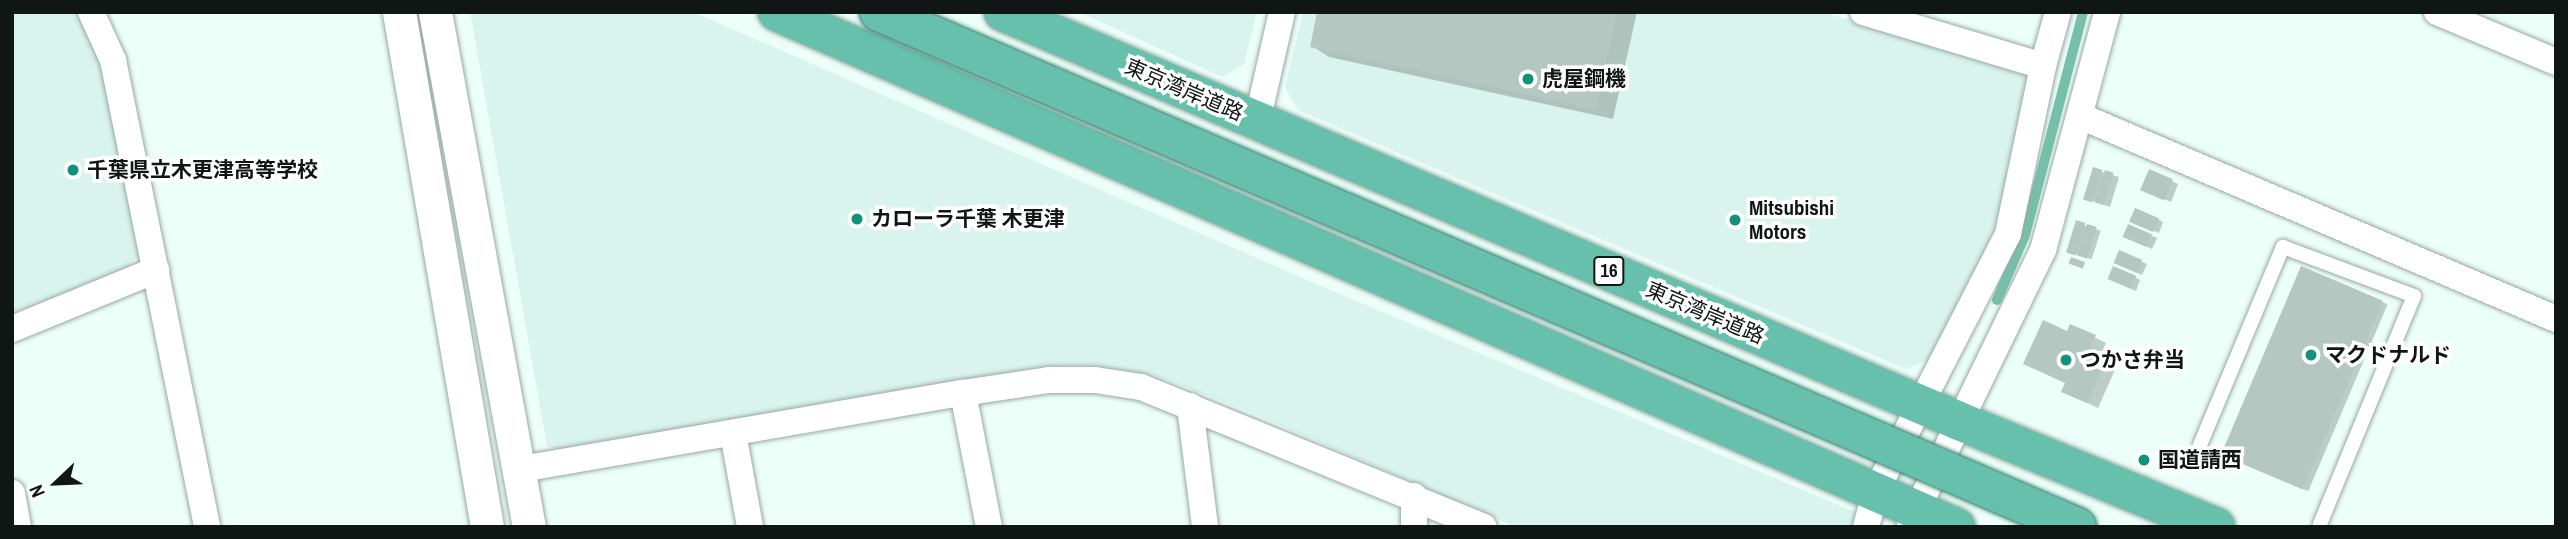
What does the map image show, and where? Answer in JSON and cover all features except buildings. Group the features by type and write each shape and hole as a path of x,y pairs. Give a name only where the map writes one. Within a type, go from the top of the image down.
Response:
{"highway":[{"path":"748,12 1821,479 1870,510"},
{"path":"777,12 1870,510 1955,527"},
{"name":"16","path":"879,12 2077,527"},
{"name":"東京湾岸道路","path":"1003,12 1959,421 2216,527"}],"street":[{"path":"91,12 113,60 207,527"},
{"path":"399,12 487,527"},
{"path":"435,12 521,469 529,527"},
{"path":"1257,122 1282,12"},
{"path":"1863,12 2043,66"},
{"path":"1870,510 2008,234 2043,66 2058,12"},
{"path":"1912,519 2043,250 2107,12"},
{"path":"2437,12 2556,62"},
{"path":"2080,116 2556,319"},
{"path":"12,328 156,270"},
{"path":"521,469 963,393 1049,380 1095,380 1141,387 1414,496 1484,527"},
{"path":"963,393 989,527"},
{"path":"1190,407 1205,527"},
{"path":"733,433 750,527"},
{"path":"12,493 18,527"},
{"path":"1414,496 1414,527"}],"lane":[{"path":"2200,445 2283,247 2414,296 2320,524"}],"shaded area":[{"name":"千葉県立木更津高等学校","path":"12,12 76,12 89,32 111,90 140,254 116,278 12,312"},
{"path":"470,12 693,12 1300,277 1855,512 1860,527 1516,527 1250,412 1154,375 1093,365 1044,366 559,450 547,446"},
{"path":"1079,12 1257,12 1244,64 1222,77"},
{"path":"1303,12 1823,12 2026,74 2027,85 1996,233 1932,358 1906,369 1298,110 1285,87"}],"waterway":[{"path":"1997,300 2025,235 2083,12"}],"place":[{"name":"虎屋鋼機","path":"1528,79"},
{"name":"千葉県立木更津高等学校","path":"73,170"},
{"name":"カローラ千葉 木更津","path":"857,219"},
{"name":"Mitsubishi Motors","path":"1735,220"},
{"name":"マクドナルド","path":"2311,355"},
{"name":"つかさ弁当","path":"2066,360"},
{"name":"国道請西","path":"2144,460"}]}
